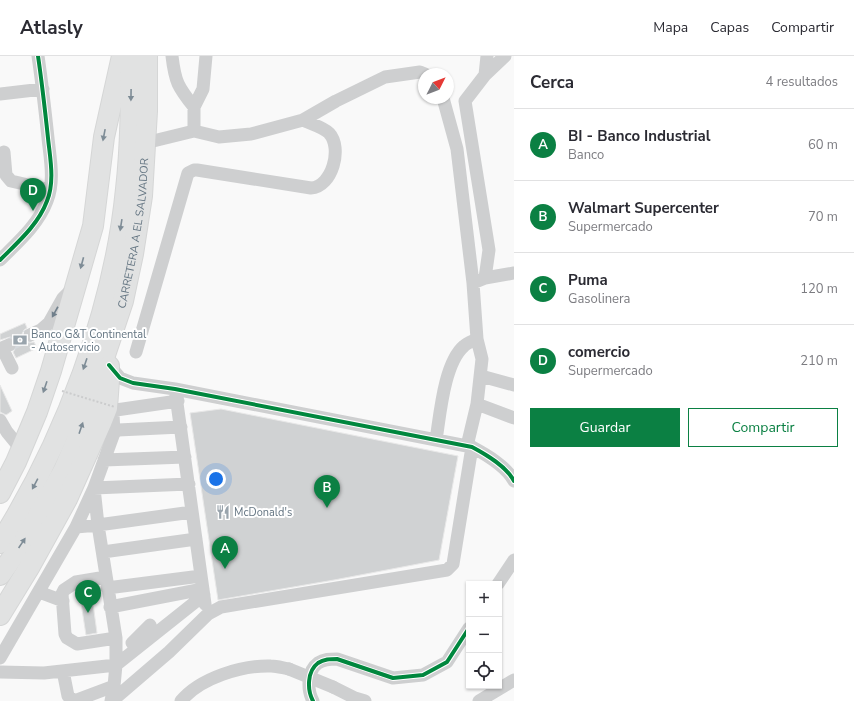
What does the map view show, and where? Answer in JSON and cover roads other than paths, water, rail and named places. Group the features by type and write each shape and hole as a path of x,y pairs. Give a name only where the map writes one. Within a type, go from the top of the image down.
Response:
{"highway":[{"path":"0,493 6,472 21,449 37,412 51,371 93,226 104,137 122,56"},
{"name":"CARRETERA A EL SALVADOR","path":"0,543 22,508 44,465 73,399 96,330 118,243 126,189 131,96 131,56"},
{"name":"CARRETERA A EL SALVADOR","path":"0,575 24,541 64,470 109,355 133,254 142,196 147,111 147,56"},
{"path":"0,615 6,600 67,499 111,402 109,355"},
{"path":"0,523 22,508"}],"street":[{"path":"0,260 27,233 37,219 47,202 50,190 52,174 38,56"},
{"path":"172,56 174,74 180,89 194,107"},
{"path":"194,131 194,107 203,89 206,56"},
{"path":"485,76 487,56"},
{"path":"479,280 489,250 465,101 485,76 505,56"},
{"path":"145,143 194,131 219,137 251,134 303,120 336,101 385,77 418,72"},
{"path":"0,94 43,89"},
{"path":"111,701 169,652 208,614 221,607 447,570 453,564 481,376 482,359 477,339 479,280 457,148 445,104"},
{"path":"136,352 188,173 198,170 311,188 319,187 327,178 333,164 335,146 331,136 326,131 303,120"},
{"path":"4,152 6,175 11,181 50,190"},
{"path":"479,280 514,273"},
{"path":"30,335 41,330 49,323 63,298 76,284"},
{"path":"436,440 442,398 453,360 464,346 477,339"},
{"path":"9,345 2,348 12,368"},
{"path":"109,355 120,378 132,383 177,395 470,447 486,454 514,481"},
{"path":"481,376 514,385"},
{"path":"111,402 119,389 132,383"},
{"path":"177,395 203,592 208,614"},
{"path":"0,658 76,527 94,488 114,433 113,414 116,410 177,395"},
{"path":"477,404 514,418"},
{"path":"0,420 6,432 21,449"},
{"path":"114,433 118,430 181,427"},
{"path":"104,460 185,457"},
{"path":"94,488 189,484"},
{"path":"94,488 106,583 116,638 116,661 111,701"},
{"path":"76,527 192,512"},
{"path":"103,552 196,539"},
{"path":"500,581 514,560"},
{"path":"116,638 77,644 71,642 67,638 65,634 62,594 66,587 76,582 106,583 201,576"},
{"path":"39,592 63,601"},
{"path":"110,607 203,592"},
{"path":"62,667 116,661 203,592"},
{"path":"116,661 150,625"},
{"path":"313,701 308,687 310,678 313,669 319,663 327,659 337,659 393,678 423,675 447,662 466,633"},
{"path":"0,672 44,673 100,658"},
{"path":"181,701 188,693 201,683 215,677 243,669 272,666 289,669 365,701"},
{"path":"62,667 68,696 74,701 114,686"},
{"path":"479,701 514,680"}],"tunnel":[{"path":"9,345 30,335"}],"place":[{"name":"comercio","path":"33,211"},
{"name":"Banco G&T Continental - Autoservicio","path":"20,340"},
{"name":"Walmart Supercenter","path":"327,508"},
{"name":"McDonald's","path":"223,512"},
{"name":"BI - Banco Industrial","path":"225,569"},
{"name":"Puma","path":"88,613"}]}
